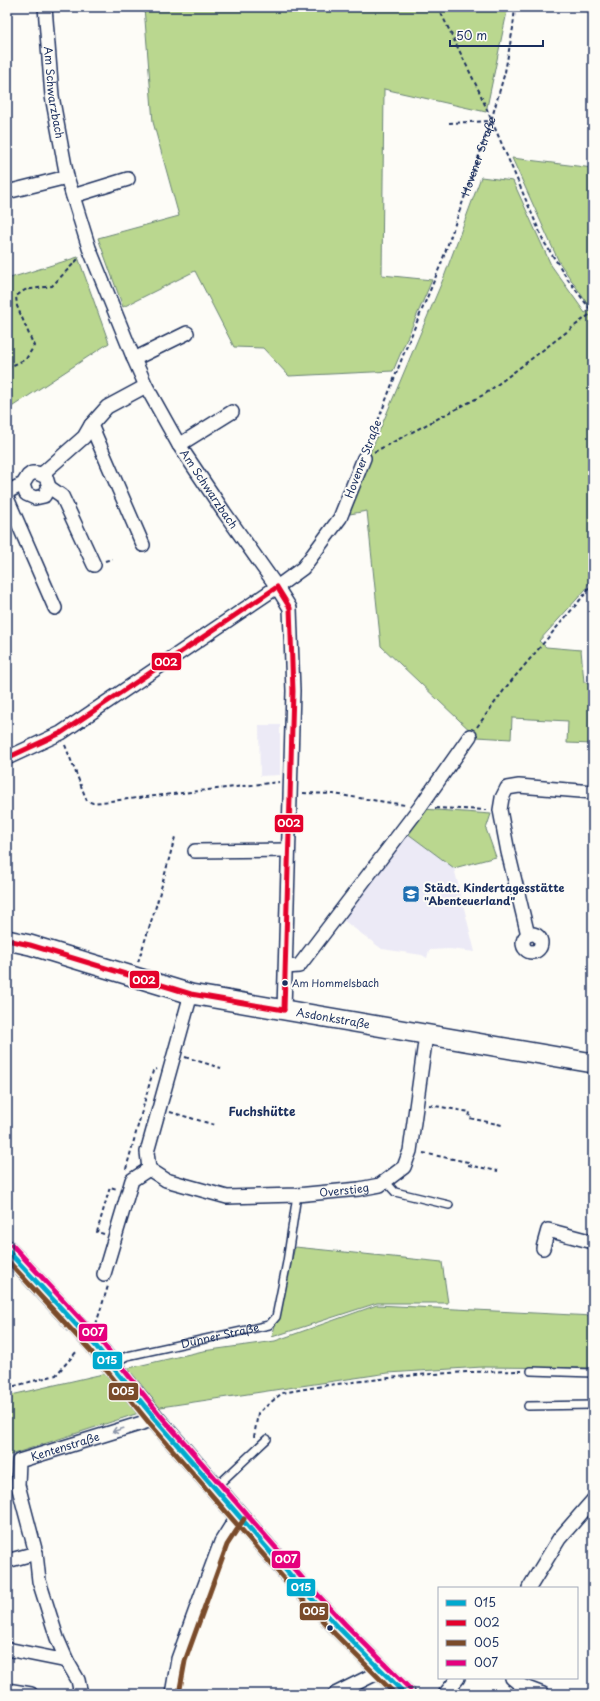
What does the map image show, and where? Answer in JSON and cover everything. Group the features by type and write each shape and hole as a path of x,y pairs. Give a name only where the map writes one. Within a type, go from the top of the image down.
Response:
{"street":[{"name":"Am Schwarzbach","path":"45,7 52,96 67,177 89,248 146,386 179,446 277,587"},
{"path":"7,192 67,177"},
{"path":"73,196 128,179"},
{"path":"134,359 187,333"},
{"path":"42,474 84,436 90,425 107,407 146,386"},
{"path":"179,446 232,412"},
{"path":"90,425 143,545"},
{"name":"Hovener Straße","path":"7,758 61,733 303,568 340,518 364,458"},
{"path":"7,492 23,484 28,476 37,473 46,477 49,487 62,496 94,566"},
{"path":"23,484 26,494 35,498 44,496 49,487"},
{"path":"7,498 55,608"},
{"path":"277,587 290,608 293,692 284,1010"},
{"path":"286,967 299,966 420,807 470,736"},
{"path":"528,935 508,852 500,810 502,798 507,788 519,786 593,792"},
{"path":"195,851 288,850"},
{"name":"Asdonkstraße","path":"7,940 30,945 191,994 593,1063"},
{"path":"104,1274 132,1180 149,1169 147,1152 191,994"},
{"name":"Overstieg","path":"149,1169 166,1180 227,1197 298,1195 359,1189 380,1185 404,1167 410,1151 426,1035"},
{"path":"543,1248 548,1230 593,1242"},
{"path":"7,1250 112,1364 155,1419 214,1489 320,1609 405,1694"},
{"name":"Kentenstraße","path":"81,1694 78,1680 67,1661 57,1638 39,1581 36,1553 18,1485 19,1462 155,1419"},
{"path":"530,1587 559,1539 593,1500"},
{"path":"172,1694 178,1659 188,1631 221,1542 238,1515"},
{"path":"7,1561 36,1553"},
{"path":"7,1649 67,1661"},
{"path":"335,1694 382,1671"},
{"path":"445,1694 457,1679"},
{"path":"513,1679 522,1686 543,1694"},
{"path":"7,1690 30,1694"}],"lane":[{"path":"385,1181 395,1192 449,1205"},
{"name":"Dünner Straße","path":"112,1364 127,1356 269,1325 276,1318 298,1195"},
{"path":"531,1371 593,1372"},
{"path":"528,1406 593,1405"},
{"path":"214,1489 247,1456 267,1439"}],"path":[{"path":"364,458 485,394 593,313 567,278 544,242 478,91 438,7"},
{"name":"Hovener Straße","path":"364,458 404,353 441,264 491,121 505,72 513,28 514,7"},
{"path":"448,123 491,121"},
{"path":"7,368 26,359 34,346 17,306 16,296 25,290 52,286 89,248"},
{"path":"470,736 507,686 586,593 593,579"},
{"path":"61,733 87,801 93,804 290,787 420,807 500,810"},
{"path":"133,977 157,903 175,837"},
{"path":"124,1175 153,1071 174,1057 221,1068"},
{"path":"416,1102 470,1112 469,1118 502,1125"},
{"path":"159,1109 214,1125"},
{"path":"410,1151 468,1162 468,1165 498,1171"},
{"path":"115,1237 97,1232 110,1187 120,1190"},
{"path":"7,1388 56,1375 80,1349 81,1344 94,1332 108,1285 104,1274"},
{"path":"247,1456 256,1431 258,1413 282,1393 328,1385 416,1374 531,1371"}],"shaded area":[{"path":"259,725 280,725 280,775 260,776"},
{"name":"Städt. Kindertagesstätte \"Abenteuerland\"","path":"407,833 454,868 475,952 450,949 429,950 427,958 422,955 382,949 343,920"}],"green space":[{"path":"144,7 508,7 486,112 384,89 382,275 432,280 393,371 289,376 263,348 234,347 195,271 123,307 98,238 179,216 153,122"},
{"path":"512,158 593,168 593,308 591,309 559,262"},
{"path":"481,177 513,181 551,265 585,313 591,309 593,315 593,573 586,589 539,641 546,647 581,650 584,682 593,683 593,744 567,743 568,721 512,718 511,739 477,737 381,646 367,511 344,515 444,277"},
{"path":"78,257 109,343 7,410 7,279"},
{"path":"423,809 491,814 486,829 496,857 454,868 407,833"},
{"path":"295,1247 442,1262 448,1303 377,1303 272,1337"},
{"path":"377,1305 593,1316 593,1368 482,1367 388,1373 154,1408 7,1456 7,1396 203,1351 275,1341"}],"transit line":[{"name":"002","path":"7,758 61,733 277,587 290,608 293,691 284,1010"},
{"name":"002","path":"7,940 30,945 191,994 284,1010"},
{"name":"007","path":"12,1245 100,1340 160,1415 303,1579 345,1624 410,1689"},
{"name":"015","path":"7,1250 95,1345 155,1419 298,1584 340,1629 405,1694"},
{"name":"005","path":"7,1260 90,1350 150,1424 293,1589 335,1634 395,1694"},
{"name":"005","path":"179,1694 185,1661 227,1545 244,1519"}],"place":[{"name":"Städt. Kindertagesstätte \"Abenteuerland\"","path":"411,894"},
{"name":"Am Hommelsbach","path":"285,983"}],"district":[{"name":"Fuchshütte","path":"262,1112"}]}
